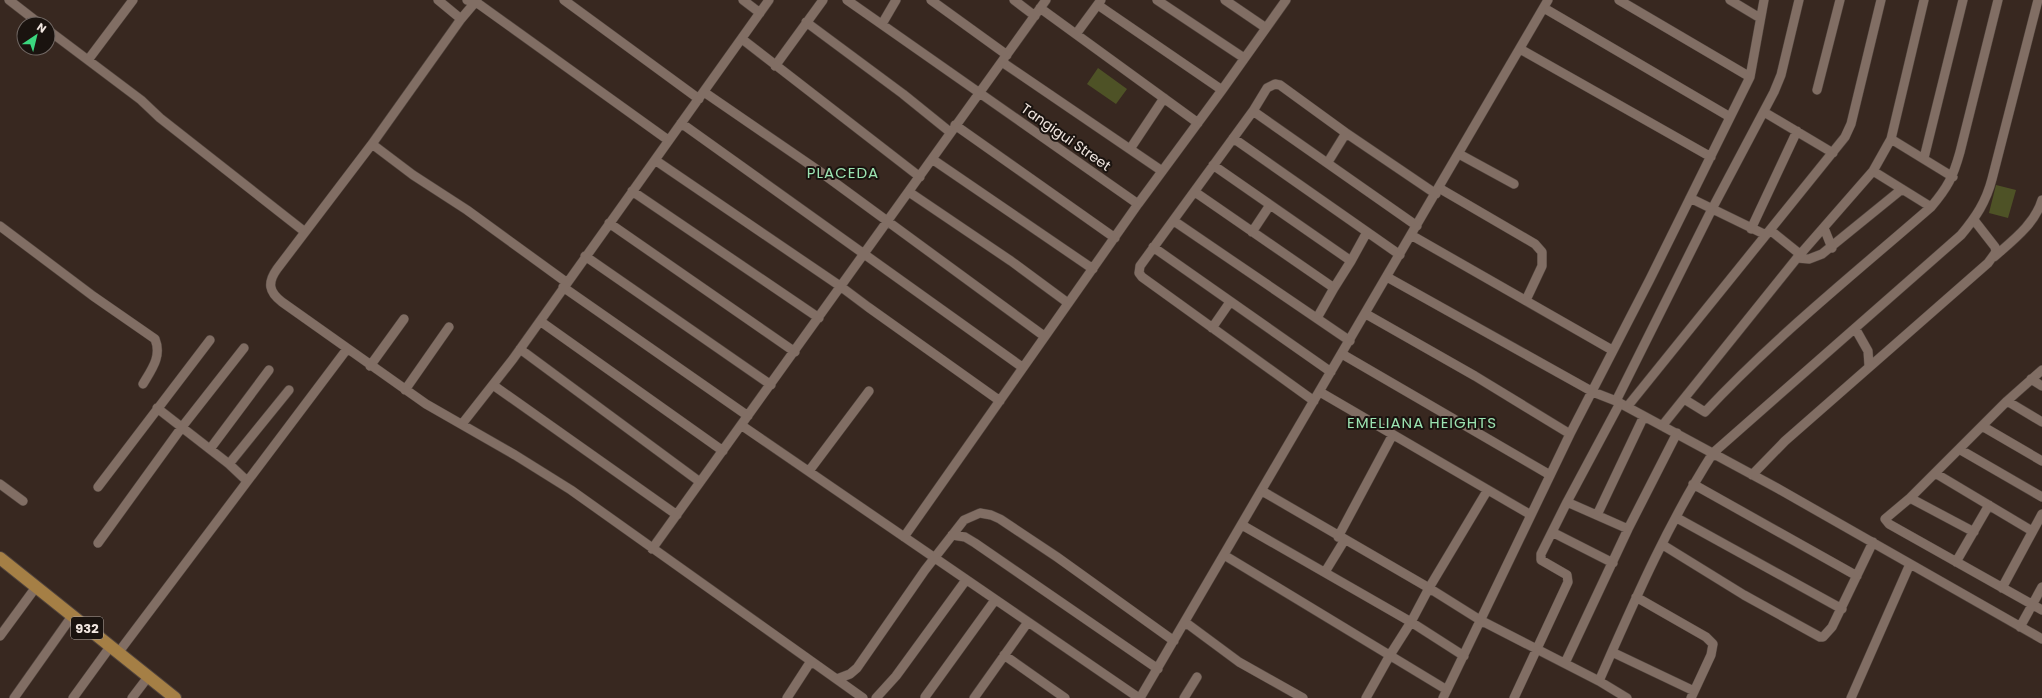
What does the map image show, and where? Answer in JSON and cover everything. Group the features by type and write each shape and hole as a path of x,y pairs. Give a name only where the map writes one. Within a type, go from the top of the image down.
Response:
{"main road":[{"name":"932","path":"0,558 175,698"}],"street":[{"path":"9,0 30,16"},
{"path":"88,60 133,0"},
{"path":"438,0 461,19"},
{"path":"564,0 702,96 888,221 1044,336"},
{"path":"743,0 760,13"},
{"path":"462,424 494,385 608,223 702,96 769,0"},
{"path":"775,66 823,0"},
{"name":"Tangigui Street","path":"847,0 1138,204"},
{"path":"882,24 896,0"},
{"path":"931,0 1005,58 1162,171"},
{"path":"1014,0 1076,34 1198,123"},
{"path":"652,549 795,352 862,254 888,221 978,93 1046,0"},
{"path":"1157,0 1244,58"},
{"path":"1225,0 1266,28"},
{"path":"904,537 1044,336 1286,0"},
{"path":"1619,0 1750,77"},
{"path":"1730,0 1760,18"},
{"path":"1224,555 1390,655 1445,694 1570,434 1593,392 1612,350 1711,157 1750,77 1764,0"},
{"path":"1514,698 1568,582 1567,575 1545,564 1540,558 1567,502 1621,404 1712,209 1764,112 1781,75 1799,0"},
{"path":"1817,90 1840,0"},
{"path":"1621,404 1768,233 1834,153 1845,137 1851,124 1881,0"},
{"path":"1662,426 1799,256 1873,171 1891,139 1924,0"},
{"path":"1924,158 1963,0"},
{"path":"1684,399 1705,412 1728,387 1796,324 1931,207 1945,190 1953,176 1998,0"},
{"path":"1599,681 1636,597 1693,484 1713,453 1813,363 1961,235 1974,220 1986,198 2038,0"},
{"path":"668,140 473,1 372,144 273,275 270,281 272,293 370,366 405,390 438,411 544,472 863,698"},
{"path":"1076,34 1099,3 1222,90"},
{"path":"741,425 1140,698 1388,277 1546,4 1730,117"},
{"path":"806,22 953,129 1115,238"},
{"path":"56,36 140,100 154,113 305,232"},
{"path":"742,39 775,66 920,176"},
{"path":"1520,49 1711,157"},
{"path":"1314,401 1142,277 1139,273 1140,266 1153,247 1195,192 1253,111 1267,88 1275,84 1280,85 1346,133 1437,191 1535,244 1542,252 1542,266 1526,300"},
{"path":"1130,149 1164,98"},
{"path":"1253,111 1328,162 1417,226"},
{"path":"1764,112 1834,153"},
{"path":"681,123 862,254 1022,367"},
{"path":"1751,229 1797,131"},
{"path":"1328,162 1346,133"},
{"path":"1233,138 1400,255"},
{"path":"1891,139 1953,176"},
{"path":"372,144 413,175 467,210 564,285 748,416"},
{"path":"1459,154 1514,184"},
{"path":"932,159 1093,269"},
{"path":"655,160 840,286 1000,401"},
{"path":"1213,165 1351,261"},
{"path":"1873,171 1931,207"},
{"path":"1690,198 1751,229 1768,233 1799,256 1808,259 1822,254 1832,248 1902,189"},
{"path":"632,191 819,318"},
{"path":"909,192 1005,256 1068,303"},
{"path":"1195,192 1334,288"},
{"path":"1752,475 1785,441 1869,366 1965,285 2023,230 2039,210 2042,200"},
{"path":"1252,232 1270,205"},
{"path":"1974,220 1995,247 1996,252 1994,257"},
{"path":"1174,221 1350,341"},
{"path":"608,223 795,352"},
{"path":"0,226 93,296 155,339 157,348 156,362 143,384"},
{"path":"1824,228 1832,248"},
{"path":"1317,318 1367,232"},
{"path":"1411,236 1612,350"},
{"path":"1153,247 1332,372"},
{"path":"585,256 771,385"},
{"path":"1388,277 1593,392 1621,404 1677,433 1873,542 2042,639"},
{"path":"1212,328 1230,302"},
{"path":"1366,314 1475,376 1570,434"},
{"path":"370,366 404,319"},
{"path":"540,321 723,451"},
{"path":"405,390 450,326"},
{"path":"1855,328 1868,351 1869,366"},
{"path":"98,487 210,340"},
{"path":"98,543 182,427 244,348"},
{"path":"73,698 114,650 247,481 347,349"},
{"path":"520,349 700,482"},
{"path":"1342,354 1550,475"},
{"path":"210,449 269,370"},
{"path":"2042,370 2007,401 1910,498 1886,517 1885,522 2042,610"},
{"path":"2031,379 2042,386"},
{"path":"494,385 677,515"},
{"path":"229,464 289,390"},
{"path":"809,471 868,391"},
{"path":"1320,392 1392,436 1531,515"},
{"path":"2007,401 2042,422"},
{"path":"157,408 229,464 247,481"},
{"path":"1597,515 1644,416"},
{"path":"1982,426 2042,461"},
{"path":"1565,663 1628,529 1677,433"},
{"path":"1324,572 1392,436"},
{"path":"1959,449 2042,497"},
{"path":"1935,473 2032,531"},
{"path":"0,484 23,501"},
{"path":"1693,484 1857,576"},
{"path":"1262,491 1341,539 1429,588 1480,620 1599,681 1609,694 1628,698"},
{"path":"1366,698 1487,491"},
{"path":"1910,498 1974,532"},
{"path":"1567,502 1628,529"},
{"path":"1956,562 1989,505"},
{"path":"837,679 850,674 857,668 935,558 964,520 980,513 990,515 1057,557 1174,641"},
{"path":"2002,588 2042,514"},
{"path":"1676,518 1842,609"},
{"path":"1242,525 1411,622 1464,656"},
{"path":"1552,532 1613,563"},
{"path":"952,536 965,537 975,543 1158,669"},
{"path":"1663,546 1816,636 1823,637 1842,609 1873,542"},
{"path":"1851,698 1910,564"},
{"path":"876,698 900,671 966,580"},
{"path":"0,636 36,587"},
{"path":"2020,627 2042,587"},
{"path":"1612,652 1693,694 1713,648 1712,642 1636,597"},
{"path":"925,697 995,600"},
{"path":"14,698 72,616"},
{"path":"974,698 1028,622"},
{"path":"1185,622 1239,662 1303,698"},
{"path":"1004,655 1053,695 1065,698"},
{"path":"787,698 811,661"},
{"path":"132,698 148,677"},
{"path":"1184,698 1197,677"}],"green space":[{"path":"1098,68 1127,89 1116,104 1087,84"},
{"path":"1996,185 2016,190 2008,218 1989,213"}],"district":[{"name":"PLACEDA","path":"843,173"},
{"name":"EMELIANA HEIGHTS","path":"1422,423"}]}
